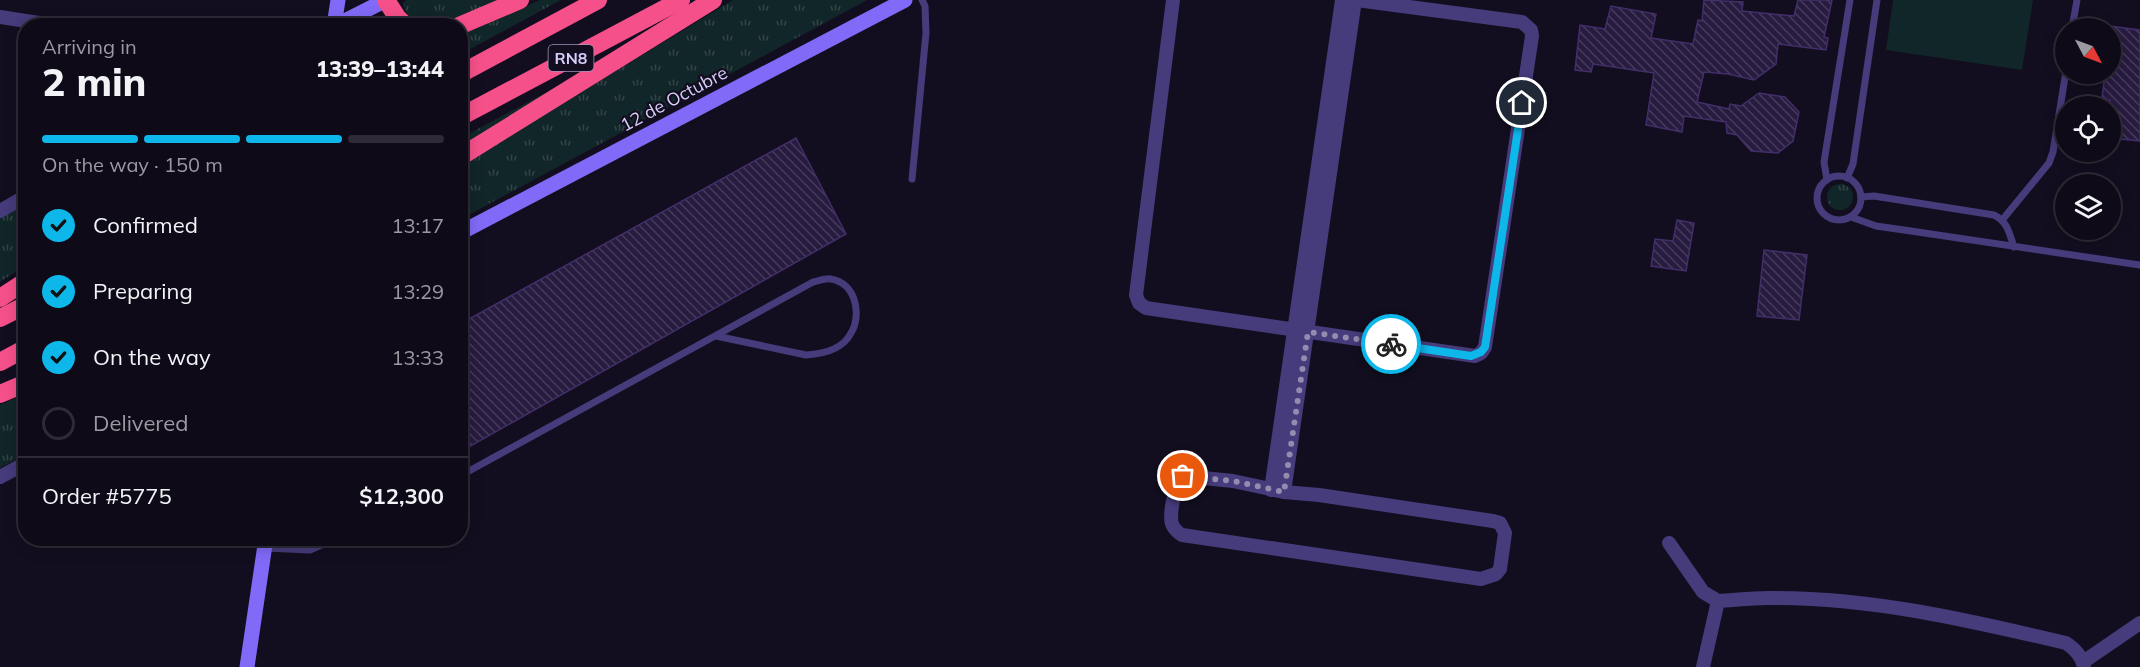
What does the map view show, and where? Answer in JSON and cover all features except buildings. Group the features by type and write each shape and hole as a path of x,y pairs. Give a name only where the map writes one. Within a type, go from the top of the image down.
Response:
{"highway":[{"path":"386,0 398,18"},
{"path":"468,22 520,0"},
{"name":"RN8","path":"468,70 598,0"},
{"name":"RN8","path":"468,113 681,0"},
{"path":"468,152 713,0"},
{"path":"0,298 18,286"},
{"path":"0,318 18,308"},
{"path":"0,362 18,352"},
{"path":"0,394 18,386"}],"street":[{"path":"336,18 338,0"},
{"path":"351,18 386,0"},
{"name":"12 de Octubre","path":"468,229 905,0"},
{"path":"1173,0 1136,295 1139,303 1146,308 1301,331 1471,356 1481,352 1485,347 1532,36 1531,30 1522,22 1356,0 1301,331"},
{"path":"1278,491 1301,331 1342,0"},
{"path":"0,17 18,20"},
{"path":"0,210 18,200"},
{"path":"0,477 18,467"},
{"path":"1183,476 1233,481 1278,491 1342,498 1500,523 1506,532 1500,568 1496,574 1481,579 1182,535 1172,526 1176,486 1178,480 1183,476"},
{"path":"1669,543 1704,592 1718,601 1765,597 1790,598 1922,611 2066,643 2076,650 2083,665 2140,623"},
{"path":"247,667 266,546"},
{"path":"1708,666 1718,601"}],"lane":[{"path":"912,179 926,33 925,6 922,0"},
{"path":"1827,180 1824,162 1850,0"},
{"path":"1847,178 1853,164 1877,0"},
{"path":"2074,18 2077,0"},
{"path":"2002,219 2049,163 2053,152 2064,84"},
{"path":"1851,217 1860,206 1861,197 1858,186 1847,178 1834,177 1827,180 1818,192 1818,200 1823,213 1836,220 1851,217 1876,226 2140,265"},
{"path":"1861,197 1874,196 1984,212 2002,219 2007,225 2014,247"},
{"path":"468,472 813,282 831,279 845,285 854,297 856,319 851,334 839,346 821,354 806,355 716,336"},
{"path":"285,546 310,550 319,546"}],"green space":[{"path":"406,0 501,0 461,18 411,18 403,3"},
{"path":"540,0 561,0 468,50 468,31"},
{"path":"733,0 867,0 468,215 468,161"},
{"path":"1893,0 2033,0 2022,70 1886,50"},
{"path":"601,63 468,147 468,134"},
{"path":"1840,184 1849,188 1853,197 1849,206 1840,210 1831,206 1827,197 1831,188"},
{"path":"18,204 18,270 0,282 0,215"},
{"path":"18,397 18,459 0,468 0,405"}],"way so far":[{"path":"1183,476 1233,481 1284,492 1308,332 1391,344"}],"route":[{"path":"1391,344 1471,356 1476,356 1485,347 1522,103"}]}
